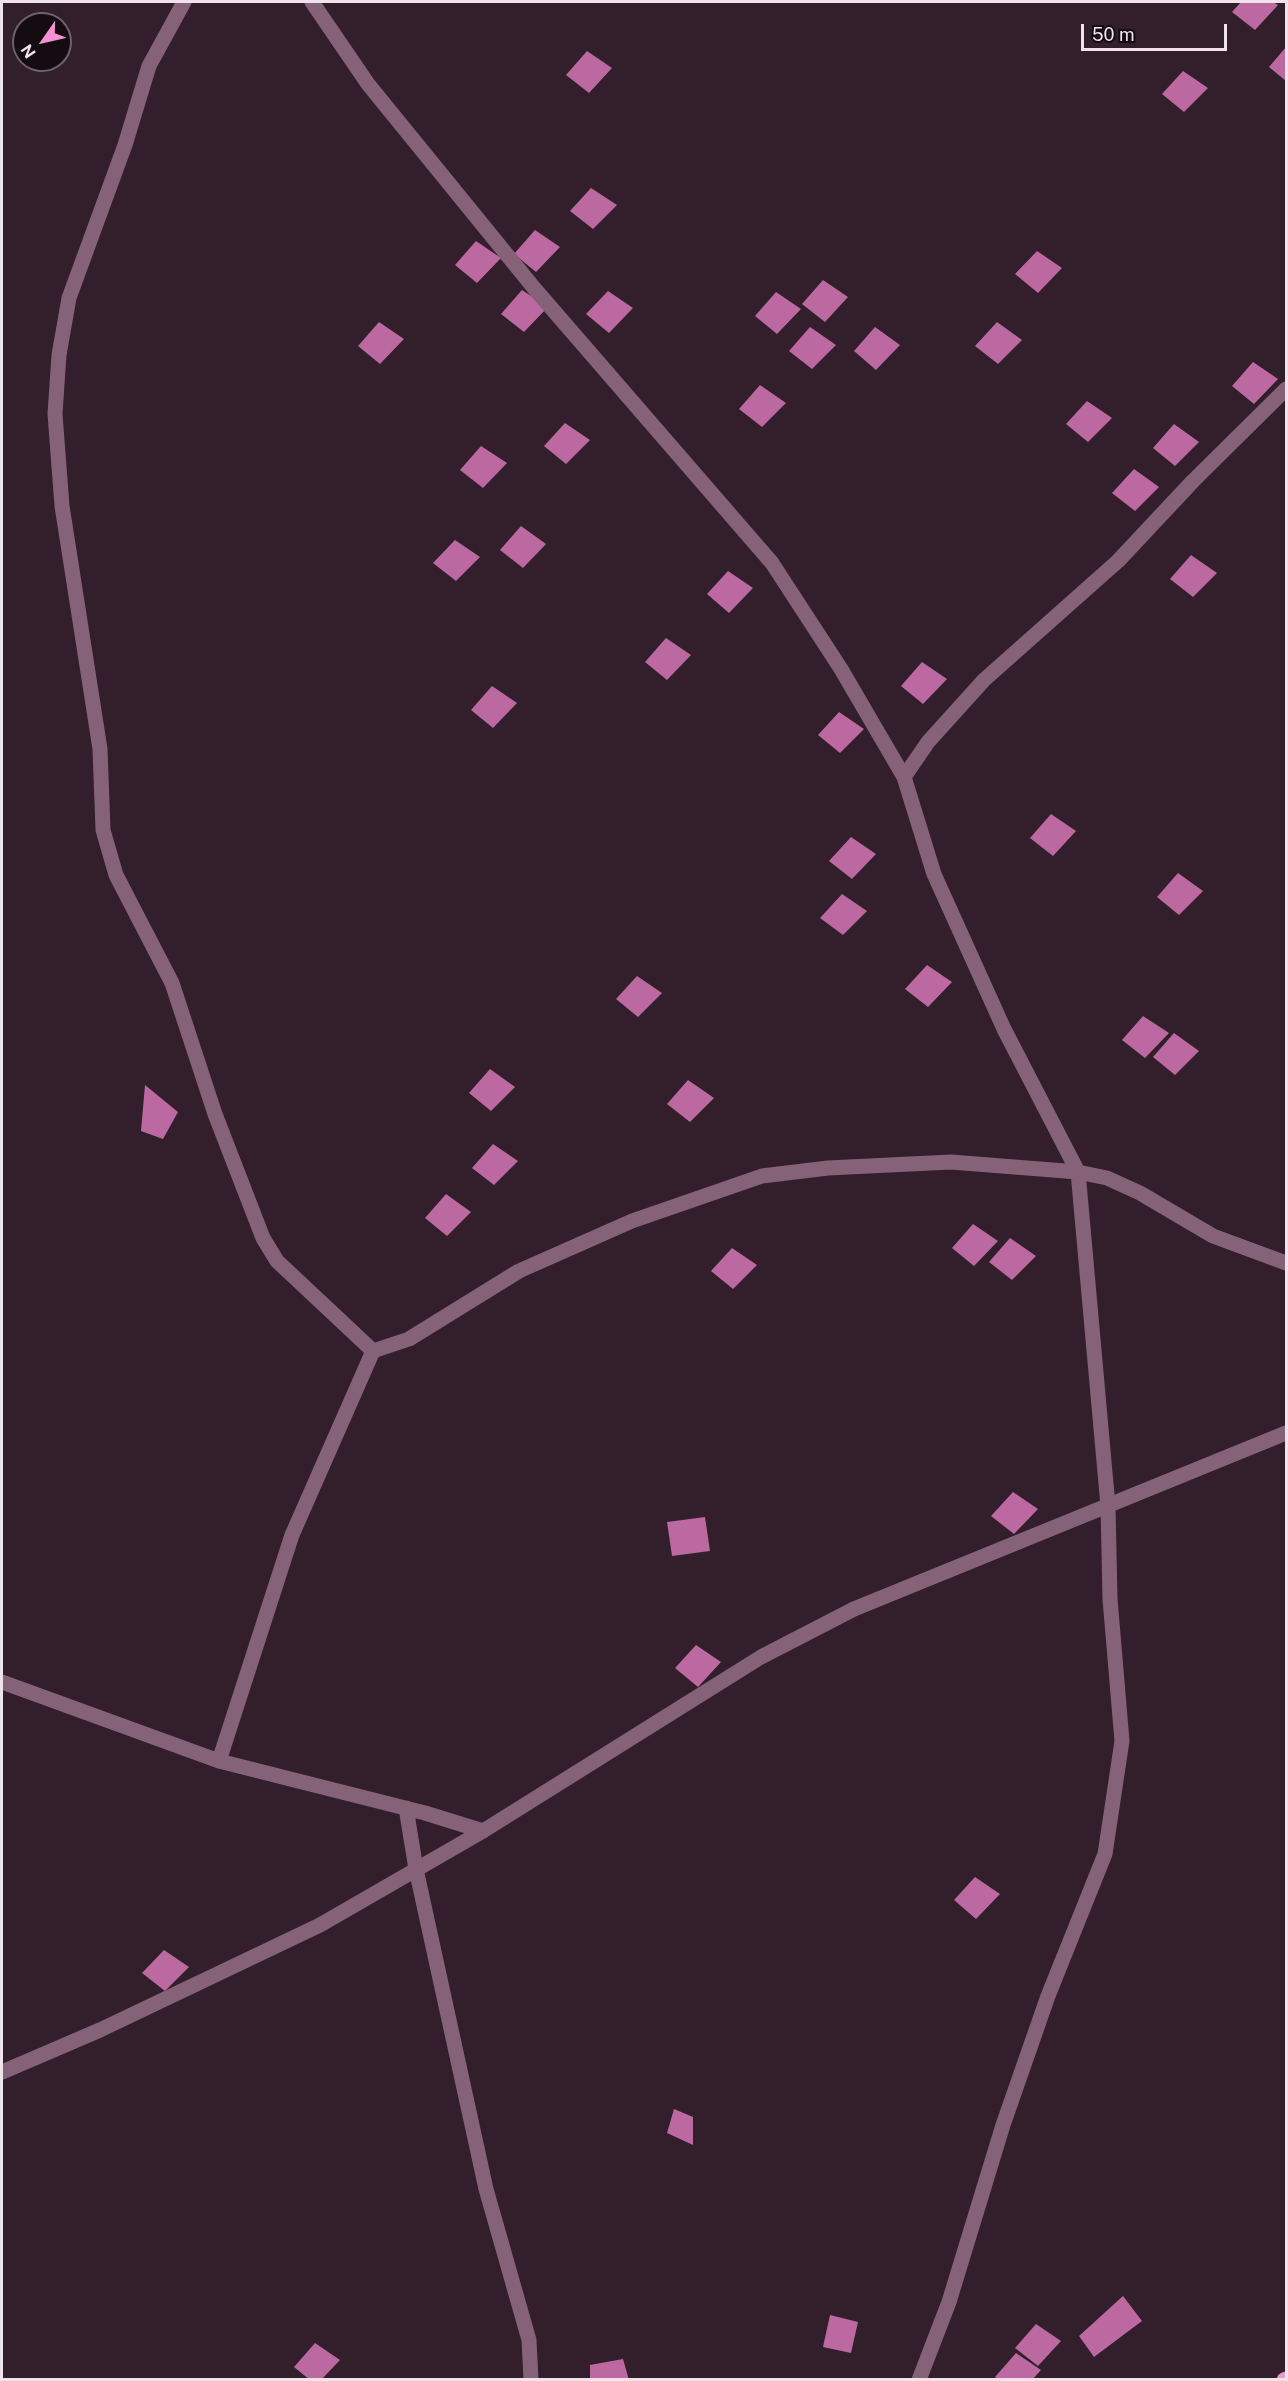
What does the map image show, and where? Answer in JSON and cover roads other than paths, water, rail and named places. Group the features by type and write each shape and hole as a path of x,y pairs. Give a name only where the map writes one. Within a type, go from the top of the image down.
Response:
{"street":[{"path":"184,2 149,66 125,145 69,298 59,356 56,414 62,506 100,749 103,830 116,875 172,983 215,1114 263,1238 278,1261 374,1352"},
{"path":"312,2 368,84 534,288 772,563 841,669 904,777 934,874 1004,1029 1077,1172 1108,1506 1110,1599 1122,1741 1105,1854 1044,2007 1003,2125 949,2302 920,2379"},
{"path":"904,777 928,742 984,680 1118,561 1193,481 1287,389"},
{"path":"219,1761 292,1535 374,1352 410,1339 519,1271 632,1221 762,1176 828,1168 951,1162 1077,1172 1107,1178 1140,1193 1213,1236 1287,1263"},
{"path":"2,2072 100,2030 320,1925 483,1831 761,1657 854,1609 1287,1433"},
{"path":"2,1682 219,1761 406,1808 483,1831"},
{"path":"406,1808 416,1869 486,2189 529,2340 531,2379"}]}
